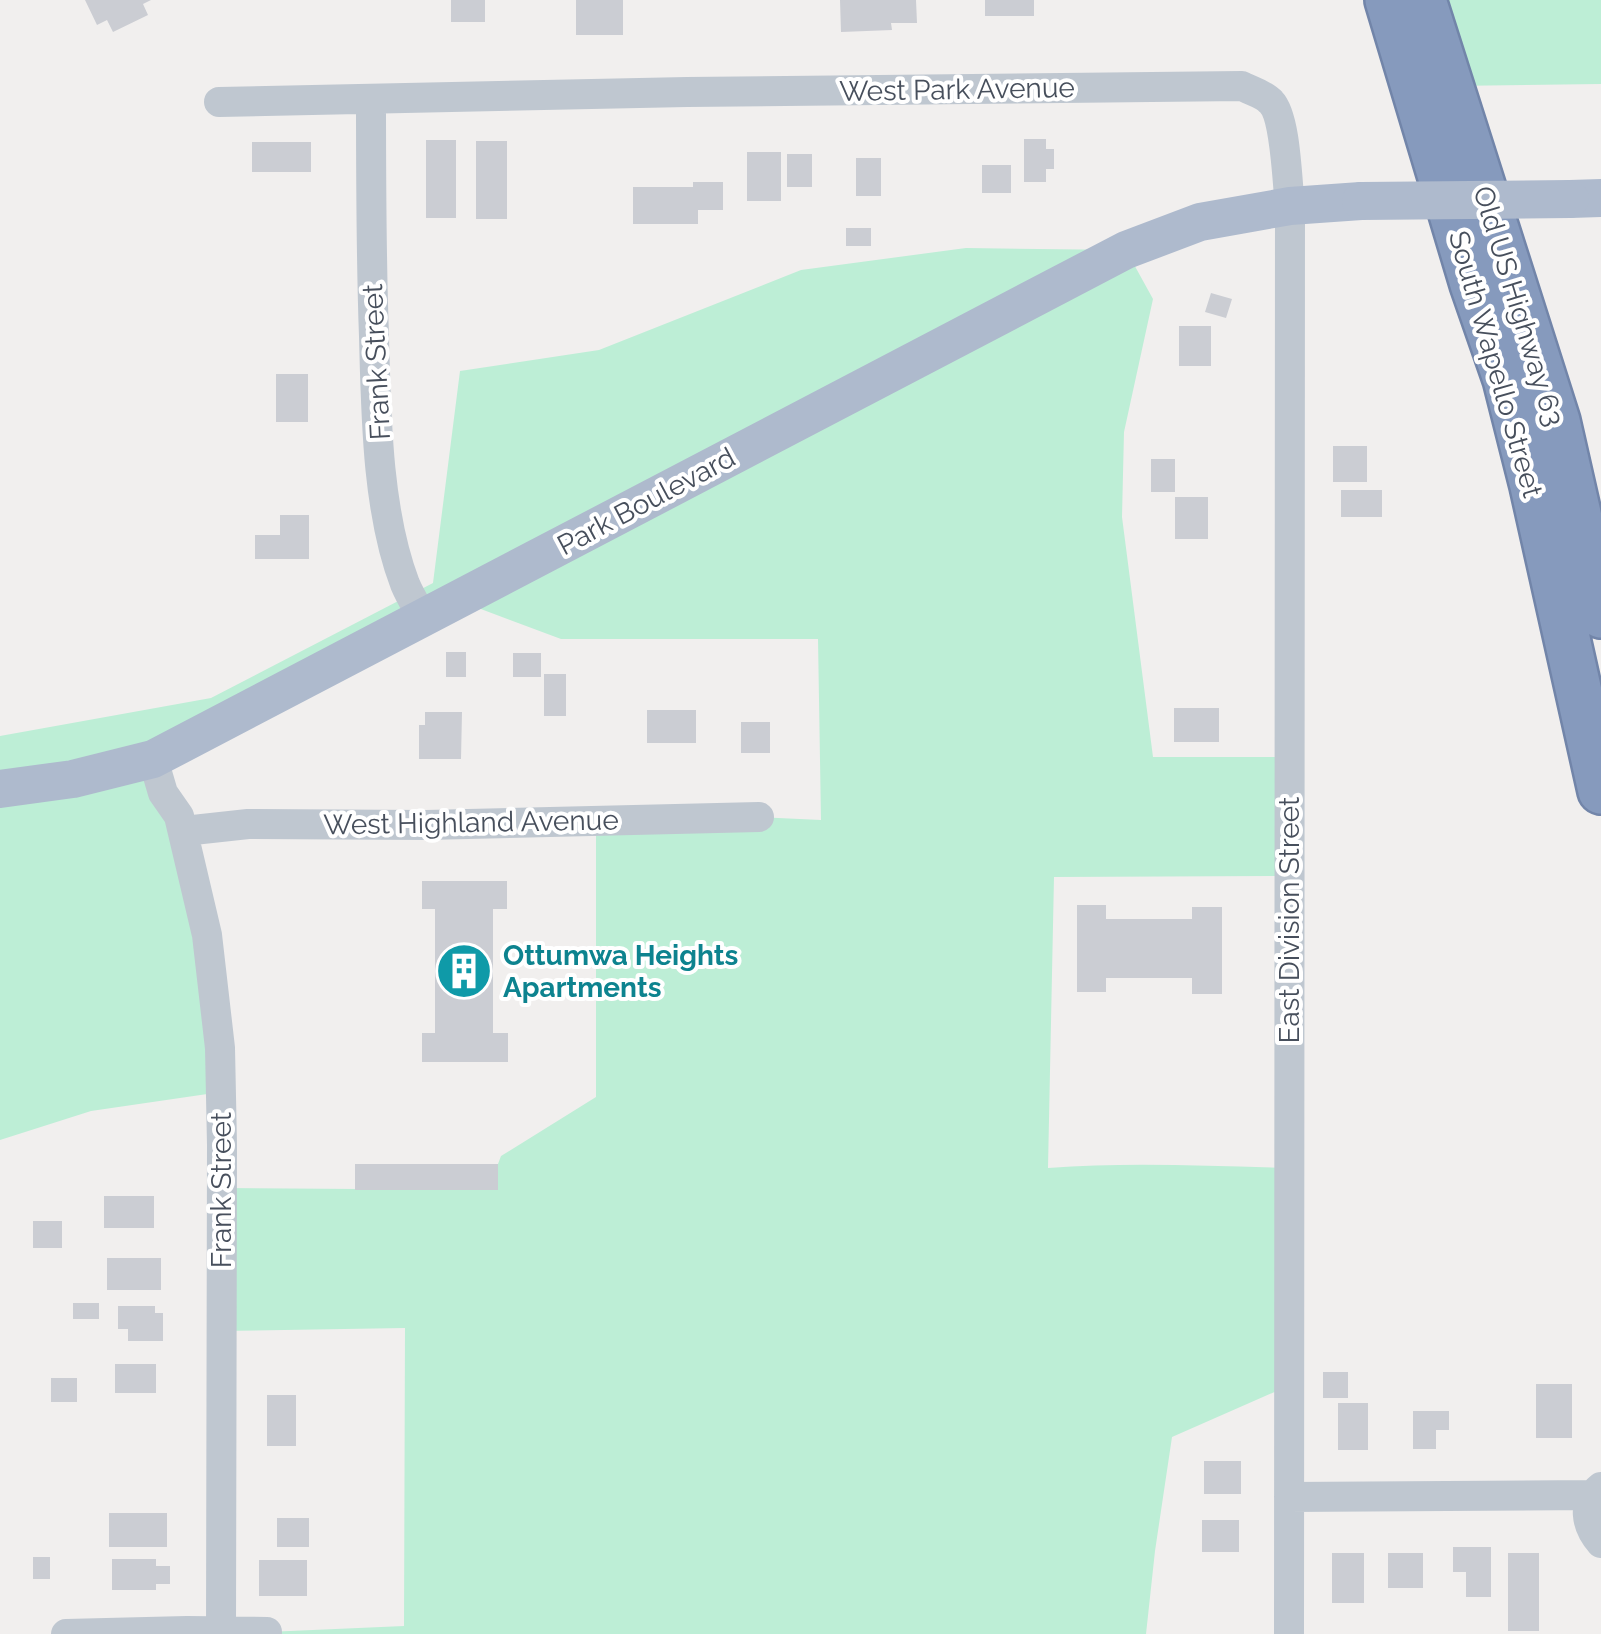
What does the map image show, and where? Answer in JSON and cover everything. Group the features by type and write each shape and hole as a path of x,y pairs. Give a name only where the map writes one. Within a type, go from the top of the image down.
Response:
{"highway":[{"name":"South Wapello Street","path":"1388,0 1473,284 1506,379 1601,791"},
{"name":"Old US Highway 63","path":"1423,0 1556,421 1601,616"}],"main road":[{"path":"1290,206 1360,201 1586,198"},
{"name":"Park Boulevard","path":"0,789 73,780 153,760 1126,250 1200,222 1290,206"}],"street":[{"name":"West Park Avenue","path":"219,102 662,92 1242,86 1268,99 1277,110 1290,206"},
{"name":"Frank Street","path":"371,99 375,378 384,485 392,541 406,587 423,618"},
{"name":"East Division Street","path":"1289,1634 1290,206"},
{"name":"Frank Street","path":"153,760 163,794 179,816 208,935 220,1048 221,1632"},
{"name":"West Highland Avenue","path":"184,832 248,824 426,825 759,817"},
{"path":"1289,1497 1596,1491 1587,1517 1601,1542"},
{"path":"66,1634 267,1632"}],"green space":[{"path":"1423,0 1601,0 1601,84 1450,86"},
{"path":"966,248 1126,250 1153,299 1124,432 1122,517 1153,757 1289,757 1289,876 1054,877 1048,1168 1288,1168 1288,1386 1172,1437 1146,1634 267,1634 404,1626 405,1328 221,1331 222,1188 498,1190 501,1156 596,1097 596,821 759,817 821,820 818,639 561,639 457,600 153,759 179,816 221,1092 91,1111 0,1140 0,736 211,698 433,583 460,371 599,350 801,270"}],"building":[{"path":"85,0 151,0 143,4 148,15 113,32 107,20 97,25"},
{"path":"451,0 485,0 485,22 451,22"},
{"path":"576,0 623,0 623,35 576,35"},
{"path":"840,0 916,0 917,23 891,23 892,30 841,32"},
{"path":"985,0 1034,0 1034,16 985,16"},
{"path":"1024,139 1046,139 1046,149 1054,149 1054,169 1046,169 1046,182 1024,182"},
{"path":"426,140 456,140 456,218 426,218"},
{"path":"476,141 507,141 507,219 476,219"},
{"path":"252,142 311,142 311,172 252,172"},
{"path":"747,152 781,152 781,201 747,201"},
{"path":"787,154 812,154 812,187 787,187"},
{"path":"856,158 881,158 881,196 856,196"},
{"path":"982,165 1011,165 1011,193 982,193"},
{"path":"693,182 723,182 723,210 698,210 698,224 633,224 633,187 693,187"},
{"path":"846,228 871,228 871,246 846,246"},
{"path":"1211,293 1232,299 1226,318 1205,312"},
{"path":"1179,326 1211,326 1211,366 1179,366"},
{"path":"276,374 308,374 308,422 276,422"},
{"path":"1333,446 1367,446 1367,482 1333,482"},
{"path":"1151,459 1175,459 1175,492 1151,492"},
{"path":"1341,490 1382,490 1382,517 1341,517"},
{"path":"1175,497 1208,497 1208,539 1175,539"},
{"path":"280,515 309,515 309,559 255,559 255,535 280,535"},
{"path":"446,652 466,652 466,677 446,677"},
{"path":"513,653 541,653 541,677 513,677"},
{"path":"544,674 566,674 566,716 544,716"},
{"path":"1174,708 1219,708 1219,742 1174,742"},
{"path":"647,710 696,710 696,743 647,743"},
{"path":"425,712 462,712 461,759 419,759 419,725 425,725"},
{"path":"741,722 770,722 770,753 741,753"},
{"name":"Ottumwa Heights Apartments","path":"422,881 507,881 507,909 493,909 493,1033 508,1033 508,1062 422,1062 422,1033 435,1033 435,909 422,909"},
{"path":"1077,905 1106,905 1106,919 1192,919 1192,907 1222,907 1222,994 1192,994 1192,978 1106,978 1106,992 1077,992"},
{"path":"355,1164 498,1164 498,1190 355,1190"},
{"path":"104,1196 154,1196 154,1228 104,1228"},
{"path":"33,1221 62,1221 62,1248 33,1248"},
{"path":"107,1258 161,1258 161,1290 107,1290"},
{"path":"73,1303 99,1303 99,1319 73,1319"},
{"path":"118,1306 155,1306 155,1313 163,1313 163,1341 128,1341 128,1329 118,1329"},
{"path":"115,1364 156,1364 156,1393 115,1393"},
{"path":"1323,1372 1348,1372 1348,1398 1323,1398"},
{"path":"51,1378 77,1378 77,1402 51,1402"},
{"path":"1536,1384 1572,1384 1572,1438 1536,1438"},
{"path":"267,1395 296,1395 296,1446 267,1446"},
{"path":"1338,1403 1368,1403 1368,1450 1338,1450"},
{"path":"1413,1411 1449,1411 1449,1430 1436,1430 1436,1449 1413,1449"},
{"path":"1204,1461 1241,1461 1241,1494 1204,1494"},
{"path":"109,1513 167,1513 167,1547 109,1547"},
{"path":"277,1518 309,1518 309,1547 277,1547"},
{"path":"1202,1520 1239,1520 1239,1552 1202,1552"},
{"path":"1453,1547 1491,1547 1491,1597 1466,1597 1466,1572 1453,1572"},
{"path":"1332,1553 1364,1553 1364,1603 1332,1603"},
{"path":"1388,1553 1423,1553 1423,1588 1388,1588"},
{"path":"1508,1553 1539,1553 1539,1631 1508,1631"},
{"path":"33,1557 50,1557 50,1579 33,1579"},
{"path":"112,1559 156,1559 156,1566 170,1566 170,1584 156,1584 156,1590 112,1590"},
{"path":"259,1560 307,1560 307,1596 259,1596"}],"place":[{"name":"Ottumwa Heights Apartments","path":"464,971"}]}
